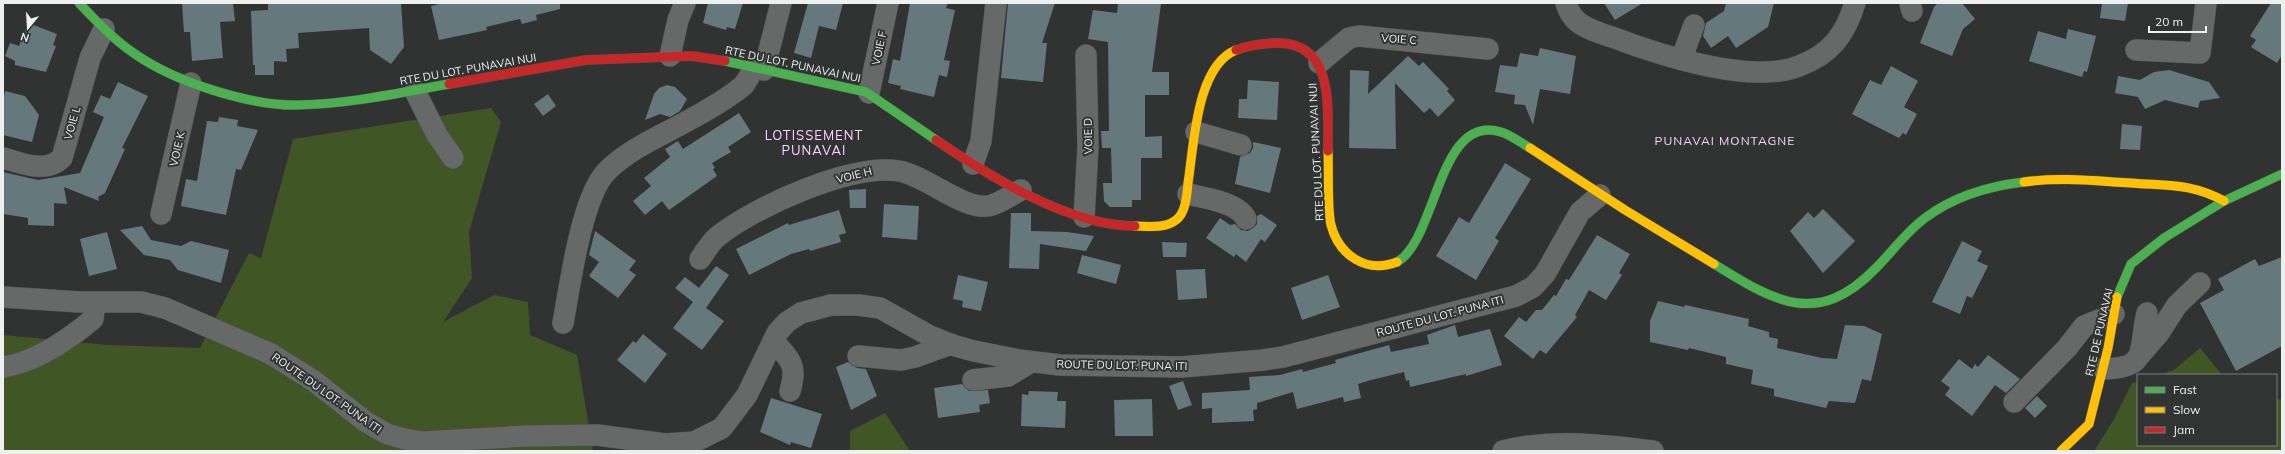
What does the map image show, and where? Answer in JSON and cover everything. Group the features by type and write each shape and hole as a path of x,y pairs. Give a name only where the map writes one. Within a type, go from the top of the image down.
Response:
{"main road":[{"name":"RTE DU LOT. PUNAVAI NUI","path":"79,3 104,29 134,54 191,82 240,98 298,105 357,100 415,91 586,60 670,56 722,60 869,93 974,164 1045,203 1084,217 1125,226 1163,226 1176,220 1184,207 1188,194 1196,132 1209,77 1227,55 1260,45 1290,44 1309,52 1316,57 1319,63 1326,92 1331,224 1338,242 1348,254 1360,263 1383,266 1402,260 1420,230 1446,168 1468,136 1478,131 1501,132 1554,162 1600,195"},
{"name":"RTE DE PUNAVAI","path":"2061,451 2089,424 2103,369 2116,298 2131,264 2164,238 2224,201 2282,174"},
{"path":"1600,195 1763,292 1801,303 1826,303 1850,294 1924,218 1966,194 1992,188 2043,180 2075,178 2200,189 2224,201"}],"street":[{"path":"670,56 678,20 685,3"},
{"path":"563,323 580,238 590,204 598,184 606,173 645,145 736,92 744,85 760,69 781,3"},
{"name":"VOIE F","path":"869,93 888,3"},
{"path":"974,164 981,141 996,3"},
{"path":"1566,3 1570,15 1584,26 1633,45 1685,60 1751,72 1778,71 1799,66 1819,56 1838,41 1848,25 1855,3"},
{"path":"2136,50 2200,53 2206,3"},
{"path":"1685,60 1685,49 1694,26"},
{"name":"VOIE L","path":"3,158 28,165 44,167 56,163 62,158 90,58 104,29"},
{"name":"VOIE C","path":"1319,63 1348,38 1359,36 1488,48"},
{"name":"VOIE D","path":"1084,217 1088,147 1086,55"},
{"name":"VOIE K","path":"161,214 191,82"},
{"path":"415,91 437,134 452,158"},
{"path":"1196,132 1241,145"},
{"name":"VOIE H","path":"700,259 716,238 778,201 850,174 874,169 900,171 917,176 968,203 980,206 990,206 1021,190"},
{"path":"1188,194 1233,208 1244,215 1246,219"},
{"name":"ROUTE DU LOT. PUNA ITI","path":"3,297 95,302 141,302 165,308 245,341 271,354 314,381 366,422 387,434 423,442 527,436 597,435 665,444 694,442 722,428 747,394 777,333 788,322 801,313 831,305 858,305 880,308 930,336 951,344 974,351 1031,362 1099,366 1182,367 1263,360 1332,345 1516,296 1533,287 1545,274 1580,212 1600,195"},
{"path":"2103,369 2123,368 2133,364 2159,333 2177,305 2200,283"},
{"path":"3,367 35,356 67,339 93,319 95,302"},
{"path":"2140,355 2147,313"},
{"path":"2014,402 2067,348 2084,326 2114,314"},
{"path":"774,341 788,356 794,368 790,391"},
{"path":"858,356 901,360 915,357 951,344"},
{"path":"973,380 1008,376 1031,362"},
{"path":"1503,451 1546,443 1599,444 1653,451"}],"green space":[{"path":"491,108 501,122 469,232 472,278 443,322 494,295 528,302 530,335 577,355 593,451 3,451 3,335 108,345 200,348 249,253 261,258 293,139"},
{"path":"2200,348 2221,374 2162,374 2174,370"},
{"path":"2137,382 2137,446 2277,446 2277,400 2282,399 2282,451 2094,451 2113,421 2132,383"},
{"path":"885,413 910,451 850,451 850,431"}],"building":[{"path":"182,3 233,3 235,21 220,22 223,58 192,61 190,32 184,32"},
{"path":"268,3 401,3 404,47 391,64 370,50 369,28 298,33 299,48 286,49 287,62 274,61 274,75 255,75 255,65 253,65 251,11 268,10"},
{"path":"443,3 560,3 560,9 536,15 537,20 522,24 520,19 486,27 487,30 439,40 431,6"},
{"path":"708,3 743,3 735,29 727,27 726,30 703,23"},
{"path":"808,3 843,3 836,30 819,26 811,58 794,53"},
{"path":"910,3 948,3 946,8 955,10 944,60 950,61 947,77 939,75 934,97 900,89 901,86 888,83 893,59 900,61"},
{"path":"1008,3 1055,3 1042,43 1047,43 1043,82 1001,78"},
{"path":"1118,3 1161,4 1152,72 1169,72 1169,95 1145,95 1145,137 1162,136 1162,158 1141,158 1141,200 1132,200 1132,207 1110,207 1104,201 1103,183 1112,183 1111,148 1102,148 1101,131 1109,131 1108,42 1088,39 1093,10 1117,13"},
{"path":"1604,3 1643,3 1615,20"},
{"path":"1726,3 1774,3 1768,27 1736,48 1728,36 1711,48 1703,36 1706,23 1724,11"},
{"path":"1938,3 1962,3 1975,19 1963,29 1952,56 1920,43 1934,7"},
{"path":"2102,3 2128,3 2125,21 2100,18"},
{"path":"2271,3 2282,3 2282,55 2277,63 2251,47 2256,40 2250,36"},
{"path":"28,23 57,34 53,45 56,46 46,72 15,65 15,61 5,56 10,43 19,46"},
{"path":"2068,29 2096,36 2087,72 2084,71 2082,77 2029,61 2038,31 2066,39"},
{"path":"1540,48 1576,56 1570,94 1540,89 1533,125 1525,105 1514,104 1515,95 1495,92 1500,65 1517,67 1520,53 1538,56"},
{"path":"1408,56 1419,66 1423,62 1449,89 1447,91 1455,100 1438,117 1430,108 1424,113 1395,83 1396,149 1349,148 1350,70 1369,71 1368,94"},
{"path":"1891,66 1918,81 1904,107 1917,114 1906,135 1903,133 1899,138 1852,114 1870,80 1881,85"},
{"path":"2169,70 2209,82 2220,98 2200,101 2198,108 2165,100 2145,109 2138,97 2115,93 2118,76 2140,80 2154,72"},
{"path":"1248,80 1279,82 1277,120 1238,118 1239,99 1247,99"},
{"path":"118,82 148,96 122,148 125,149 105,193 98,197 99,201 64,187 67,204 54,203 54,226 28,225 28,218 3,214 3,172 38,180 80,173 104,117 93,112 101,95 110,99"},
{"path":"667,85 675,87 687,99 680,111 670,117 660,114 645,120 654,94 659,88"},
{"path":"5,91 25,96 39,115 32,142 3,135 3,101"},
{"path":"548,94 556,106 543,116 534,104"},
{"path":"739,113 751,132 728,147 731,152 712,163 715,168 713,169 717,176 669,210 662,201 645,215 633,201 651,186 644,178 670,157 665,149 678,141 683,149"},
{"path":"219,117 238,120 237,126 258,130 241,170 236,169 226,215 181,206 186,179 197,181 207,121 218,122"},
{"path":"2122,124 2142,126 2140,150 2120,149"},
{"path":"1253,142 1281,148 1270,193 1235,184 1240,157 1250,153 1253,148"},
{"path":"1505,163 1531,179 1495,238 1499,241 1476,280 1436,256 1459,217 1469,223"},
{"path":"866,189 866,208 850,208 849,190"},
{"path":"884,204 919,206 917,240 882,237"},
{"path":"1823,209 1855,241 1823,273 1790,231 1808,212 1814,218"},
{"path":"839,210 846,233 839,235 841,242 810,251 809,249 791,254 749,275 736,249 788,223 789,225"},
{"path":"1011,213 1031,213 1031,231 1067,232 1094,236 1086,251 1040,244 1039,269 1009,268"},
{"path":"1261,214 1277,225 1265,242 1261,239 1246,262 1236,254 1234,257 1206,238 1220,218 1230,225 1235,224 1241,230 1248,231 1257,224 1257,216"},
{"path":"142,226 151,240 181,246 191,241 229,250 221,283 178,270 170,260 144,255 120,230"},
{"path":"595,231 636,261 629,270 636,275 618,298 589,276 599,262 589,255"},
{"path":"107,232 117,269 89,276 80,239"},
{"path":"1597,235 1630,254 1619,273 1622,275 1606,300 1589,290 1575,315 1577,317 1546,354 1540,350 1533,359 1504,336 1519,317 1526,322 1536,310 1542,310 1554,295 1556,296 1566,279 1569,280"},
{"path":"1962,241 1982,251 1977,261 1988,266 1972,298 1967,296 1960,314 1932,302"},
{"path":"1162,242 1187,243 1186,257 1163,257"},
{"path":"1082,255 1121,265 1116,284 1077,273"},
{"path":"2282,257 2282,346 2236,371 2200,303 2224,290 2218,279 2255,259 2259,266"},
{"path":"716,266 729,275 706,308 724,321 702,350 673,328 693,302 675,288 685,277 699,288"},
{"path":"1205,269 1207,298 1178,300 1176,270"},
{"path":"958,275 988,282 981,311 962,307 963,301 953,299"},
{"path":"1328,275 1340,307 1302,320 1291,288"},
{"path":"1658,301 1684,307 1685,305 1749,319 1748,326 1769,332 1769,337 1778,339 1777,348 1822,358 1837,359 1845,325 1864,326 1882,334 1871,381 1862,379 1855,403 1829,401 1826,408 1774,396 1774,389 1751,384 1753,370 1726,364 1726,357 1689,348 1688,350 1650,342 1650,321"},
{"path":"1455,325 1458,337 1490,329 1502,365 1466,376 1466,374 1410,387 1409,380 1406,381 1404,372 1358,384 1361,398 1344,402 1343,397 1297,409 1293,392 1257,403 1257,409 1253,410 1254,421 1212,423 1212,408 1202,409 1202,393 1250,390 1249,377 1280,375 1302,369 1303,372 1336,363 1335,360 1389,345 1391,352 1429,344 1427,335"},
{"path":"643,334 667,354 645,383 617,360 633,341 636,343"},
{"path":"1988,355 2020,379 2006,393 1995,385 1972,416 1945,395 1950,388 1941,381 1959,359 1972,369 1975,364 1978,367"},
{"path":"848,362 857,368 866,369 877,396 851,410 836,367"},
{"path":"1183,381 1192,405 1178,410 1169,386"},
{"path":"962,384 969,391 988,390 990,403 979,405 980,412 938,418 934,388"},
{"path":"1029,391 1058,392 1057,401 1066,401 1065,428 1021,426 1022,394 1028,395"},
{"path":"2037,396 2047,406 2035,418 2025,408"},
{"path":"771,398 822,414 811,448 791,442 790,445 760,432"},
{"path":"1152,399 1153,436 1115,436 1114,400"}],"traffic: fast":[{"path":"79,3 120,43 135,54 171,74 191,83 236,97 279,104 298,105 336,103 374,98 449,84"},
{"path":"725,61 866,92 936,140"},
{"path":"1397,262 1410,249 1421,230 1440,181 1451,159 1464,141 1480,131 1501,132 1530,148"},
{"path":"2117,297 2131,264 2164,238 2224,201 2282,174"},
{"path":"1714,264 1736,278 1777,298 1796,303 1815,303 1835,298 1855,287 1876,268 1912,229 1925,218 1947,204 1959,198 1998,186 2024,182"}],"traffic: slow":[{"path":"1135,226 1167,225 1176,220 1182,213 1186,198 1195,129 1205,89 1212,72 1223,59 1236,50"},
{"path":"1530,148 1625,210 1714,264"},
{"path":"1328,151 1330,218 1335,236 1340,245 1355,259 1375,266 1397,262"},
{"path":"2024,182 2078,180 2179,186 2201,191 2224,201"},
{"path":"2061,451 2089,424 2108,348 2117,297"}],"traffic: jam":[{"path":"1236,50 1268,43 1279,43 1297,46 1311,55 1319,67 1324,82 1328,117 1328,151"},
{"path":"449,84 586,60 692,56 725,61"},
{"path":"936,140 980,169 1057,208 1084,218 1110,224 1135,226"}],"district":[{"name":"PUNAVAI MONTAGNE","path":"1725,141"},
{"name":"LOTISSEMENT PUNAVAI","path":"814,142"}]}
